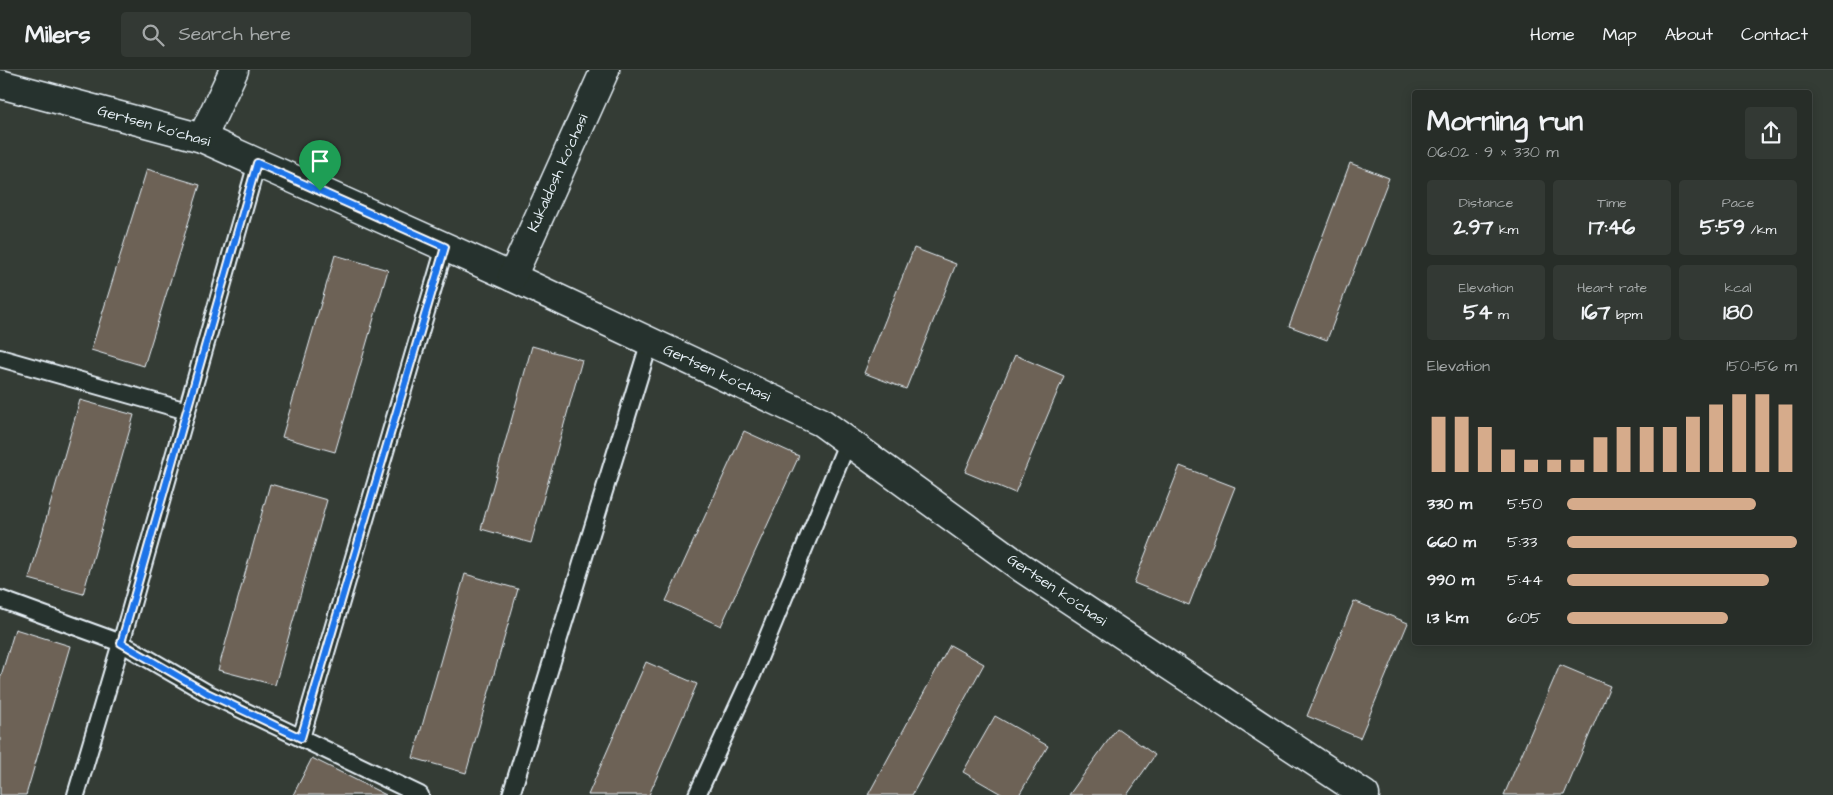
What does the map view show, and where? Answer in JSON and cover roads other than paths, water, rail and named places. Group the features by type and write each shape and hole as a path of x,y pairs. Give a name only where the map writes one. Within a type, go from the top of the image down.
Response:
{"street":[{"path":"202,138 234,70"},
{"name":"Kukaldosh ko'chasi","path":"512,276 605,70"},
{"name":"Gertsen ko'chasi","path":"0,84 202,138 512,276 821,422 1022,568 1365,795"}],"lane":[{"path":"76,795 257,163"},
{"path":"301,738 445,247"},
{"path":"511,795 650,341"},
{"path":"0,358 187,410"},
{"path":"697,795 753,673 848,441"},
{"path":"0,599 121,643 207,693 420,795"}]}
